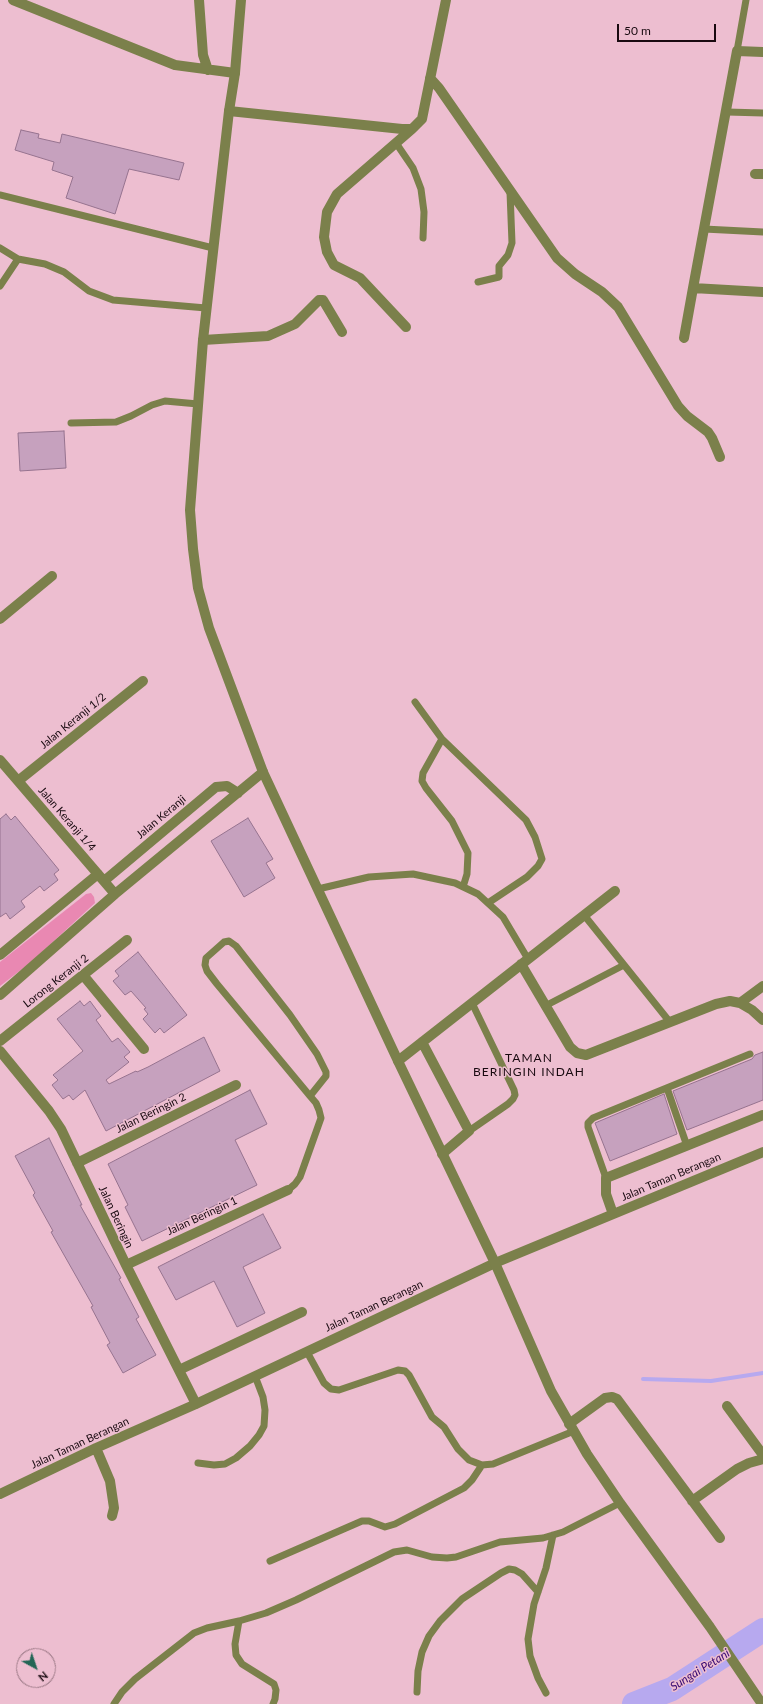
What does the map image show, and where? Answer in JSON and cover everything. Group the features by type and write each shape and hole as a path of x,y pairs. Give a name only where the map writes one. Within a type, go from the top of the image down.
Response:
{"street":[{"path":"13,0 175,65 235,72"},
{"path":"199,0 204,55 208,70"},
{"path":"241,0 235,72 206,308 190,510 198,588 209,628 263,772 494,1263 551,1391 571,1427 620,1503 710,1626 762,1704"},
{"path":"406,327 360,278 334,265 327,252 324,237 327,212 337,194 422,119 446,0"},
{"path":"684,338 738,51 763,52"},
{"path":"430,78 439,88 557,258 575,274 602,292 618,307 678,406 687,416 708,432 720,457"},
{"path":"229,111 402,130 412,129"},
{"path":"693,288 763,292"},
{"path":"203,340 268,336 295,324 319,300 323,300 342,332"},
{"path":"0,619 52,576"},
{"name":"Jalan Keranji 1/2","path":"18,781 142,681"},
{"name":"Jalan Keranji 1/4","path":"0,760 115,894"},
{"path":"0,995 115,894 263,772"},
{"name":"Jalan Keranji","path":"0,955 216,787 227,786 238,793"},
{"path":"398,1061 615,891"},
{"name":"Lorong Keranji 2","path":"0,1041 127,940"},
{"path":"524,962 545,1006 570,1047 577,1053 586,1056 669,1021 716,1004 730,1001 740,1003 752,1010 763,1020"},
{"path":"83,976 144,1049"},
{"path":"740,1003 763,986"},
{"path":"422,1042 469,1131 442,1154"},
{"name":"Jalan Beringin","path":"0,1050 49,1110 61,1129 126,1265 196,1404"},
{"name":"Jalan Beringin 2","path":"78,1163 236,1085"},
{"path":"613,1214 606,1194 606,1178 763,1115"},
{"name":"Jalan Taman Berangan","path":"0,1494 96,1448 196,1404 494,1263 763,1152"},
{"name":"Jalan Beringin 1","path":"126,1265 288,1190"},
{"path":"179,1370 302,1312"},
{"path":"571,1427 605,1398 612,1397 617,1399 720,1538"},
{"path":"727,1406 763,1455"},
{"path":"96,1448 110,1482 114,1508 112,1516"},
{"path":"692,1501 737,1469 749,1463 763,1459"}],"lane":[{"path":"738,51 746,0"},
{"path":"727,112 763,113"},
{"path":"396,143 413,168 421,189 424,212 423,238"},
{"path":"478,282 499,277 499,266 508,255 512,243 510,190"},
{"path":"0,195 213,248"},
{"path":"704,229 763,232"},
{"path":"0,248 18,259 45,264 64,272 89,291 113,300 206,308"},
{"path":"0,286 18,259"},
{"path":"71,423 116,422 131,416 152,404 165,401 198,404"},
{"path":"415,702 442,738 526,820 535,837 542,859 538,866 527,877 488,903"},
{"path":"442,738 423,773 422,781 452,821 468,853 467,874 462,886"},
{"path":"318,889 369,877 413,874 455,883 478,894 503,917 524,962"},
{"path":"584,915 669,1021"},
{"path":"288,1190 300,1177 321,1118 316,1103 310,1096 207,971 205,965 206,958 224,942 232,942 236,946 317,1054 326,1072 326,1076 310,1096"},
{"path":"545,1006 624,965"},
{"path":"469,1131 508,1104 514,1099 515,1095 514,1090 472,1003"},
{"path":"606,1178 588,1127 588,1123 593,1118 750,1054"},
{"path":"667,1088 687,1146"},
{"path":"307,1352 324,1384 331,1390 339,1390 398,1370 405,1371 409,1375 432,1417 449,1432 458,1449 469,1460 482,1465 493,1464 571,1427"},
{"path":"198,1463 214,1465 225,1464 236,1458 250,1446 259,1435 264,1426 265,1410 263,1397 255,1376"},
{"path":"270,1561 362,1521 369,1521 385,1527 395,1524 464,1488 472,1480 482,1465"},
{"path":"114,1704 122,1692 135,1678 194,1634 207,1628 266,1613 394,1552 407,1550 432,1557 456,1557 500,1542 543,1538 553,1535 579,1525 620,1503"},
{"path":"546,1693 538,1678 530,1656 528,1639 538,1592 546,1568 553,1535"},
{"path":"417,1692 418,1671 429,1636 440,1621 462,1599 501,1573 510,1570 515,1570 522,1574 538,1592"},
{"path":"239,1621 235,1644 236,1655 242,1664 274,1684 276,1690 273,1704"}],"shaded area":[{"path":"91,893 94,897 95,903 30,963 0,986 0,962 86,894"}],"building":[{"path":"21,130 39,134 38,138 60,143 62,134 184,163 179,180 129,169 115,214 66,198 73,177 52,170 54,162 15,150"},
{"path":"64,431 66,468 20,471 18,433"},
{"path":"6,814 11,820 15,816 59,870 54,874 58,880 44,891 40,886 21,901 25,907 10,919 6,913 0,917 0,819"},
{"path":"248,818 273,859 266,863 275,878 244,897 211,841"},
{"path":"138,952 187,1015 164,1033 160,1028 155,1033 143,1019 148,1014 144,1009 146,1008 131,991 125,995 113,981 119,976 115,971"},
{"path":"80,1001 84,1006 90,1001 101,1016 96,1020 112,1042 118,1038 130,1052 124,1057 129,1062 106,1080 109,1084 148,1067 204,1037 220,1071 106,1131 85,1090 73,1100 69,1095 63,1099 52,1085 58,1080 53,1075 83,1051 57,1019"},
{"path":"763,1052 763,1100 687,1130 673,1091 752,1059 755,1055"},
{"path":"250,1090 267,1124 235,1140 257,1185 142,1241 125,1207 128,1205 108,1164"},
{"path":"664,1094 677,1134 610,1161 595,1123"},
{"path":"49,1138 82,1205 80,1205 121,1278 119,1279 139,1317 136,1319 156,1355 123,1373 107,1345 110,1343 91,1307 93,1306 51,1232 53,1231 33,1195 35,1193 15,1156"},
{"path":"263,1214 281,1248 243,1267 265,1313 237,1327 214,1281 176,1300 158,1267"}],"waterway":[{"path":"643,1379 711,1381 763,1373"},
{"name":"Sungai Petani","path":"634,1704 672,1689 763,1630"}],"district":[{"name":"TAMAN BERINGIN INDAH","path":"529,1065"}]}
